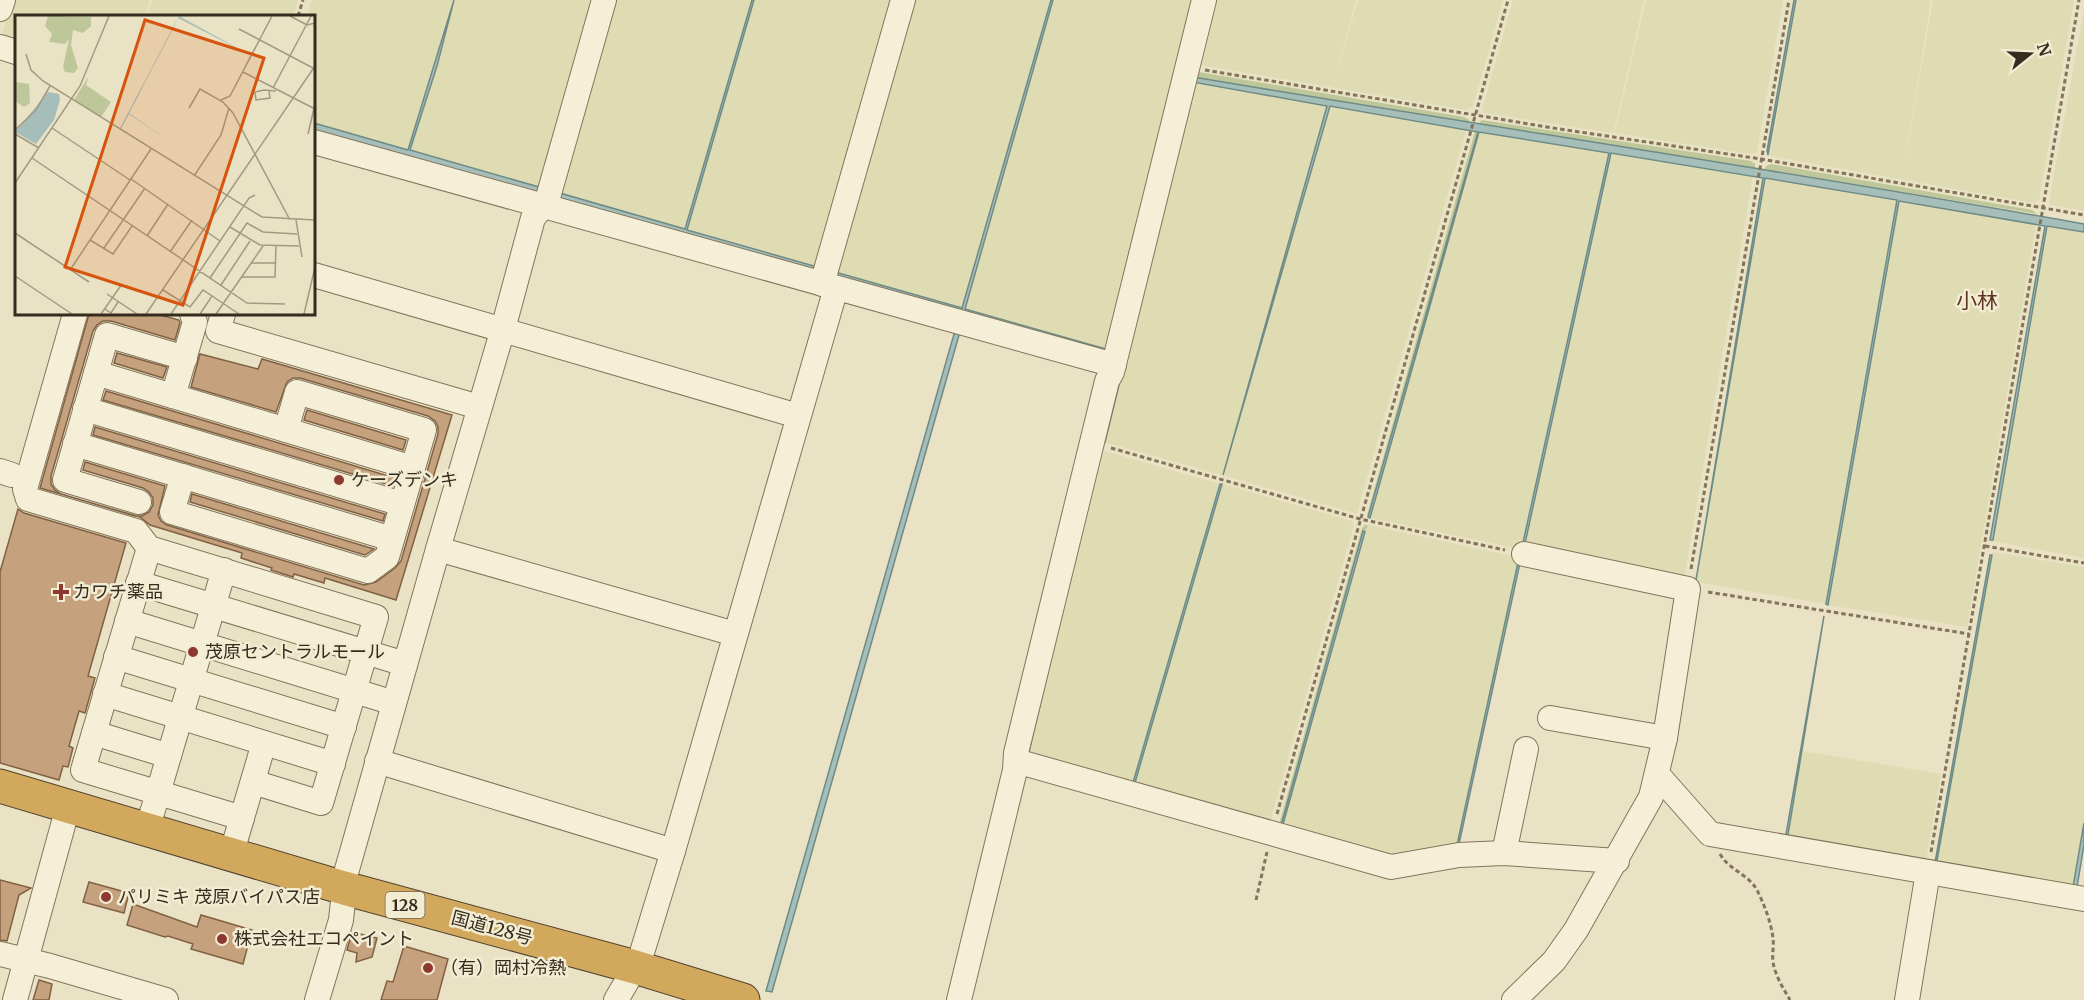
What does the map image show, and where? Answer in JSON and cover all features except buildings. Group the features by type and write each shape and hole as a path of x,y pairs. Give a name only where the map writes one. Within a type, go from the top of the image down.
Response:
{"highway":[{"name":"国道128号","path":"0,786 66,816 344,898 667,1000"},
{"name":"国道128号","path":"0,807 147,830 231,855 344,898"},
{"name":"国道128号","path":"624,985 743,1000"}],"street":[{"path":"0,9 3,0"},
{"path":"317,1000 344,898 346,873 377,761 503,329 533,218 547,201 604,0"},
{"path":"624,985 640,959 798,416 903,0"},
{"path":"959,1000 1016,753 1107,381 1114,365 1204,0"},
{"path":"0,47 15,52"},
{"path":"315,142 1114,365"},
{"path":"315,275 798,416"},
{"path":"75,315 25,489 28,499 136,531 148,548 376,617 321,803 253,782"},
{"path":"173,396 195,322 192,315"},
{"path":"223,315 218,331 479,406"},
{"path":"139,502 64,480 107,335 185,358"},
{"path":"96,373 413,468"},
{"path":"183,476 172,512 368,571 387,557 424,430 297,392 286,430"},
{"path":"85,409 402,504"},
{"path":"75,444 392,538"},
{"path":"148,548 83,770 242,818"},
{"path":"438,549 735,634"},
{"path":"1524,554 1688,588 1665,738 1651,797 1617,861 1576,930 1525,996"},
{"path":"147,830 224,570"},
{"path":"138,583 405,664"},
{"path":"127,621 394,702"},
{"path":"117,657 344,727"},
{"path":"105,694 333,764"},
{"path":"1550,718 1665,738"},
{"path":"94,733 169,756"},
{"path":"231,855 264,743"},
{"path":"1503,853 1526,749"},
{"path":"1016,760 1391,867 1459,855 1503,853 1617,861"},
{"path":"377,761 673,851"},
{"path":"1657,774 1710,834 2084,899"},
{"path":"15,1000 66,816"},
{"path":"1906,1000 1928,872"},
{"path":"0,954 166,1000"}],"path":[{"path":"298,15 303,0"},
{"path":"1256,900 1271,833 1508,0"},
{"path":"1789,0 1688,588 1970,634"},
{"path":"1928,872 2079,0"},
{"path":"1189,67 1476,115 1761,159 2084,215"},
{"path":"1092,443 1360,519 1524,554"},
{"path":"1985,546 2084,563"},
{"path":"1710,834 1725,862 1756,887 1772,933 1776,973 1790,1000"}],"shaded area":[{"path":"12,0 150,0 145,15 15,15 15,39 2,35"},
{"path":"152,0 298,0 293,15 147,15"},
{"path":"312,0 454,0 408,150 315,123 315,15 307,15"},
{"path":"455,0 594,0 541,188 410,151"},
{"path":"615,0 752,0 685,229 561,194"},
{"path":"754,0 894,0 818,268 687,230"},
{"path":"910,0 1051,0 963,309 834,272"},
{"path":"1053,0 1194,0 1106,349 965,309"},
{"path":"1215,0 1356,0 1333,85 1358,0 1503,0 1473,106 1466,110 1199,65"},
{"path":"1513,0 1644,0 1615,132 1646,0 1783,0 1757,152 1751,154 1484,113 1482,110"},
{"path":"1796,0 1931,0 1902,179 1933,0 2074,0 2039,200 2034,203 1770,156"},
{"path":"2084,10 2084,211 2051,205 2049,202"},
{"path":"1193,82 1327,106 1223,475 1330,106 1466,130 1357,513 1105,442"},
{"path":"1479,132 1609,153 1522,547 1524,547 1611,153 1753,176 1684,579 1679,582 1370,518"},
{"path":"1765,178 1897,200 1826,604 1696,582"},
{"path":"1899,201 2036,224 1967,627 1828,605"},
{"path":"2047,226 2084,232 2084,558 1991,541"},
{"path":"1104,451 1220,484 1132,786 1028,756"},
{"path":"1222,484 1352,521 1354,525 1269,826 1134,787"},
{"path":"1368,525 1521,558 1518,563 1457,845 1381,857 1282,828"},
{"path":"1993,552 2084,567 2084,823 2073,887 1936,866"},
{"path":"1802,751 1941,774 1925,867 1787,841"}],"green space":[{"path":"1193,71 1464,117 1469,120 1468,123 1193,77"},
{"path":"1482,120 1751,161 1755,164 1755,168 1478,124"},
{"path":"1475,131 1478,132 1368,517 1367,515"},
{"path":"1771,164 2032,210 2037,214 1765,169"},
{"path":"1368,525 1363,532 1280,829 1380,859 1279,831 1278,828 1362,528"},
{"path":"1466,845 1454,850 1401,859 1380,859"}],"water":[{"path":"454,0 437,66 410,150 685,229 752,0 754,0 687,230 962,308 1051,0 1053,0 965,309 1106,349 1105,354 315,130 315,123 408,150"},
{"path":"1794,0 1796,0 1768,155 1767,151"},
{"path":"1193,77 2084,224 2084,232 2047,226 1993,540 1990,540 2045,226 1899,201 1828,605 1826,604 1897,200 1765,178 1696,580 1763,178 1611,153 1524,548 1522,547 1609,153 1479,132 1370,518 1368,517 1478,132 1330,106 1223,475 1327,106 1193,82 1105,442 1102,441"},
{"path":"956,327 961,328 772,992 766,991"},
{"path":"1220,484 1222,484 1134,786 1132,786"},
{"path":"1363,531 1365,532 1282,828 1381,857 1457,845 1518,562 1520,563 1459,844 1499,845 1466,845 1380,859 1280,829"},
{"path":"1990,555 1992,555 1936,866 2073,887 2084,823 2084,845 2077,887 2084,888 2084,890 1934,868"},
{"path":"1824,616 1787,841 1717,830 1785,840"},
{"path":"1048,671 1028,756 1105,778 1026,757"}],"place":[{"name":"ケーズデンキ","path":"339,480"},
{"name":"カワチ薬品","path":"61,592"},
{"name":"茂原セントラルモール","path":"193,652"},
{"name":"パリミキ 茂原バイパス店","path":"106,897"},
{"name":"株式会社エコペイント","path":"222,939"},
{"name":"（有）岡村冷熱","path":"428,968"}],"district":[{"name":"小林","path":"1977,301"}]}
